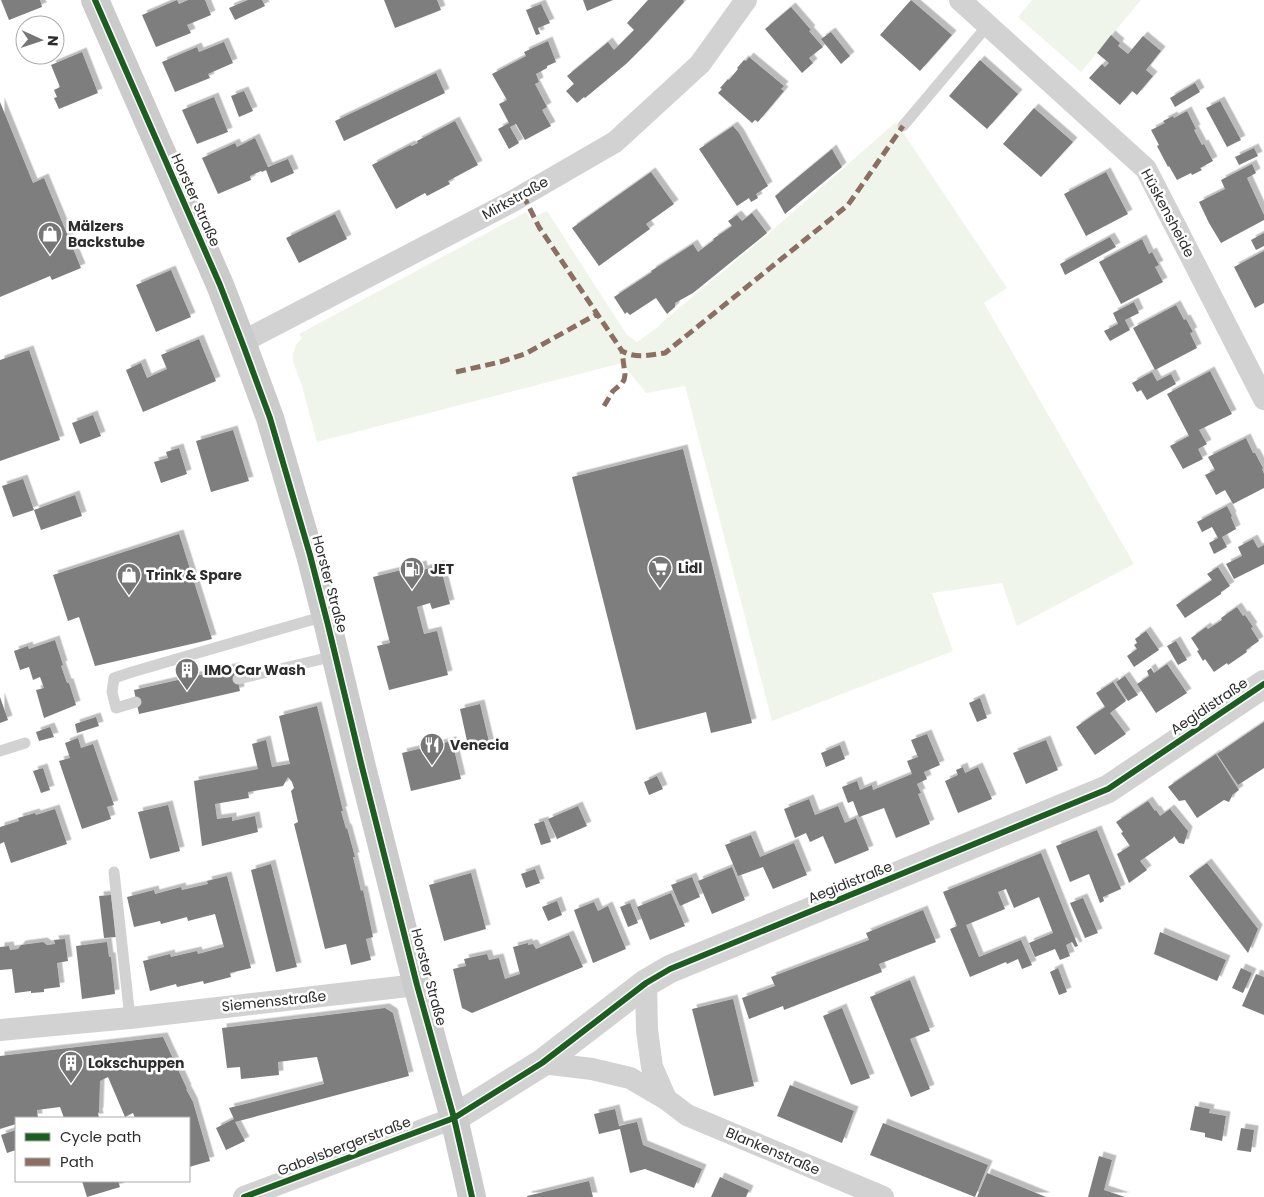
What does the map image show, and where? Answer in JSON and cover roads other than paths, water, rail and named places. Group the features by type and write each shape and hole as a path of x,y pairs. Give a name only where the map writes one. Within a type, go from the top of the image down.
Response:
{"main road":[{"name":"Horster Straße","path":"95,0 216,276 270,418 310,555 417,985 454,1118 472,1197"}],"street":[{"name":"Mirkstraße","path":"242,342 513,201 614,142 700,64 746,0"},
{"name":"Hüskensheide","path":"960,0 1146,169 1264,399"},
{"name":"Aegidistraße","path":"454,1118 542,1063 646,983 670,969 1108,789 1264,684"},
{"name":"Blankenstraße","path":"646,983 647,1030 652,1067 666,1099"},
{"name":"Siemensstraße","path":"0,1030 130,1018 417,985"},
{"name":"Blankenstraße","path":"542,1063 592,1069 630,1078 666,1099 687,1115 883,1197"},
{"name":"Gabelsbergerstraße","path":"244,1197 454,1118"}],"lane":[{"path":"903,126 988,25"},
{"path":"136,702 116,708 112,692 114,678 325,616"},
{"path":"238,679 335,656"},
{"path":"0,751 25,742"},
{"path":"114,872 130,1018"}],"place":[{"name":"Mälzers Backstube","path":"50,255"},
{"name":"Lidl","path":"660,589"},
{"name":"JET","path":"412,590"},
{"name":"Trink & Spare","path":"129,596"},
{"name":"IMO Car Wash","path":"187,691"},
{"name":"Venecia","path":"432,766"},
{"name":"Lokschuppen","path":"71,1084"}]}
